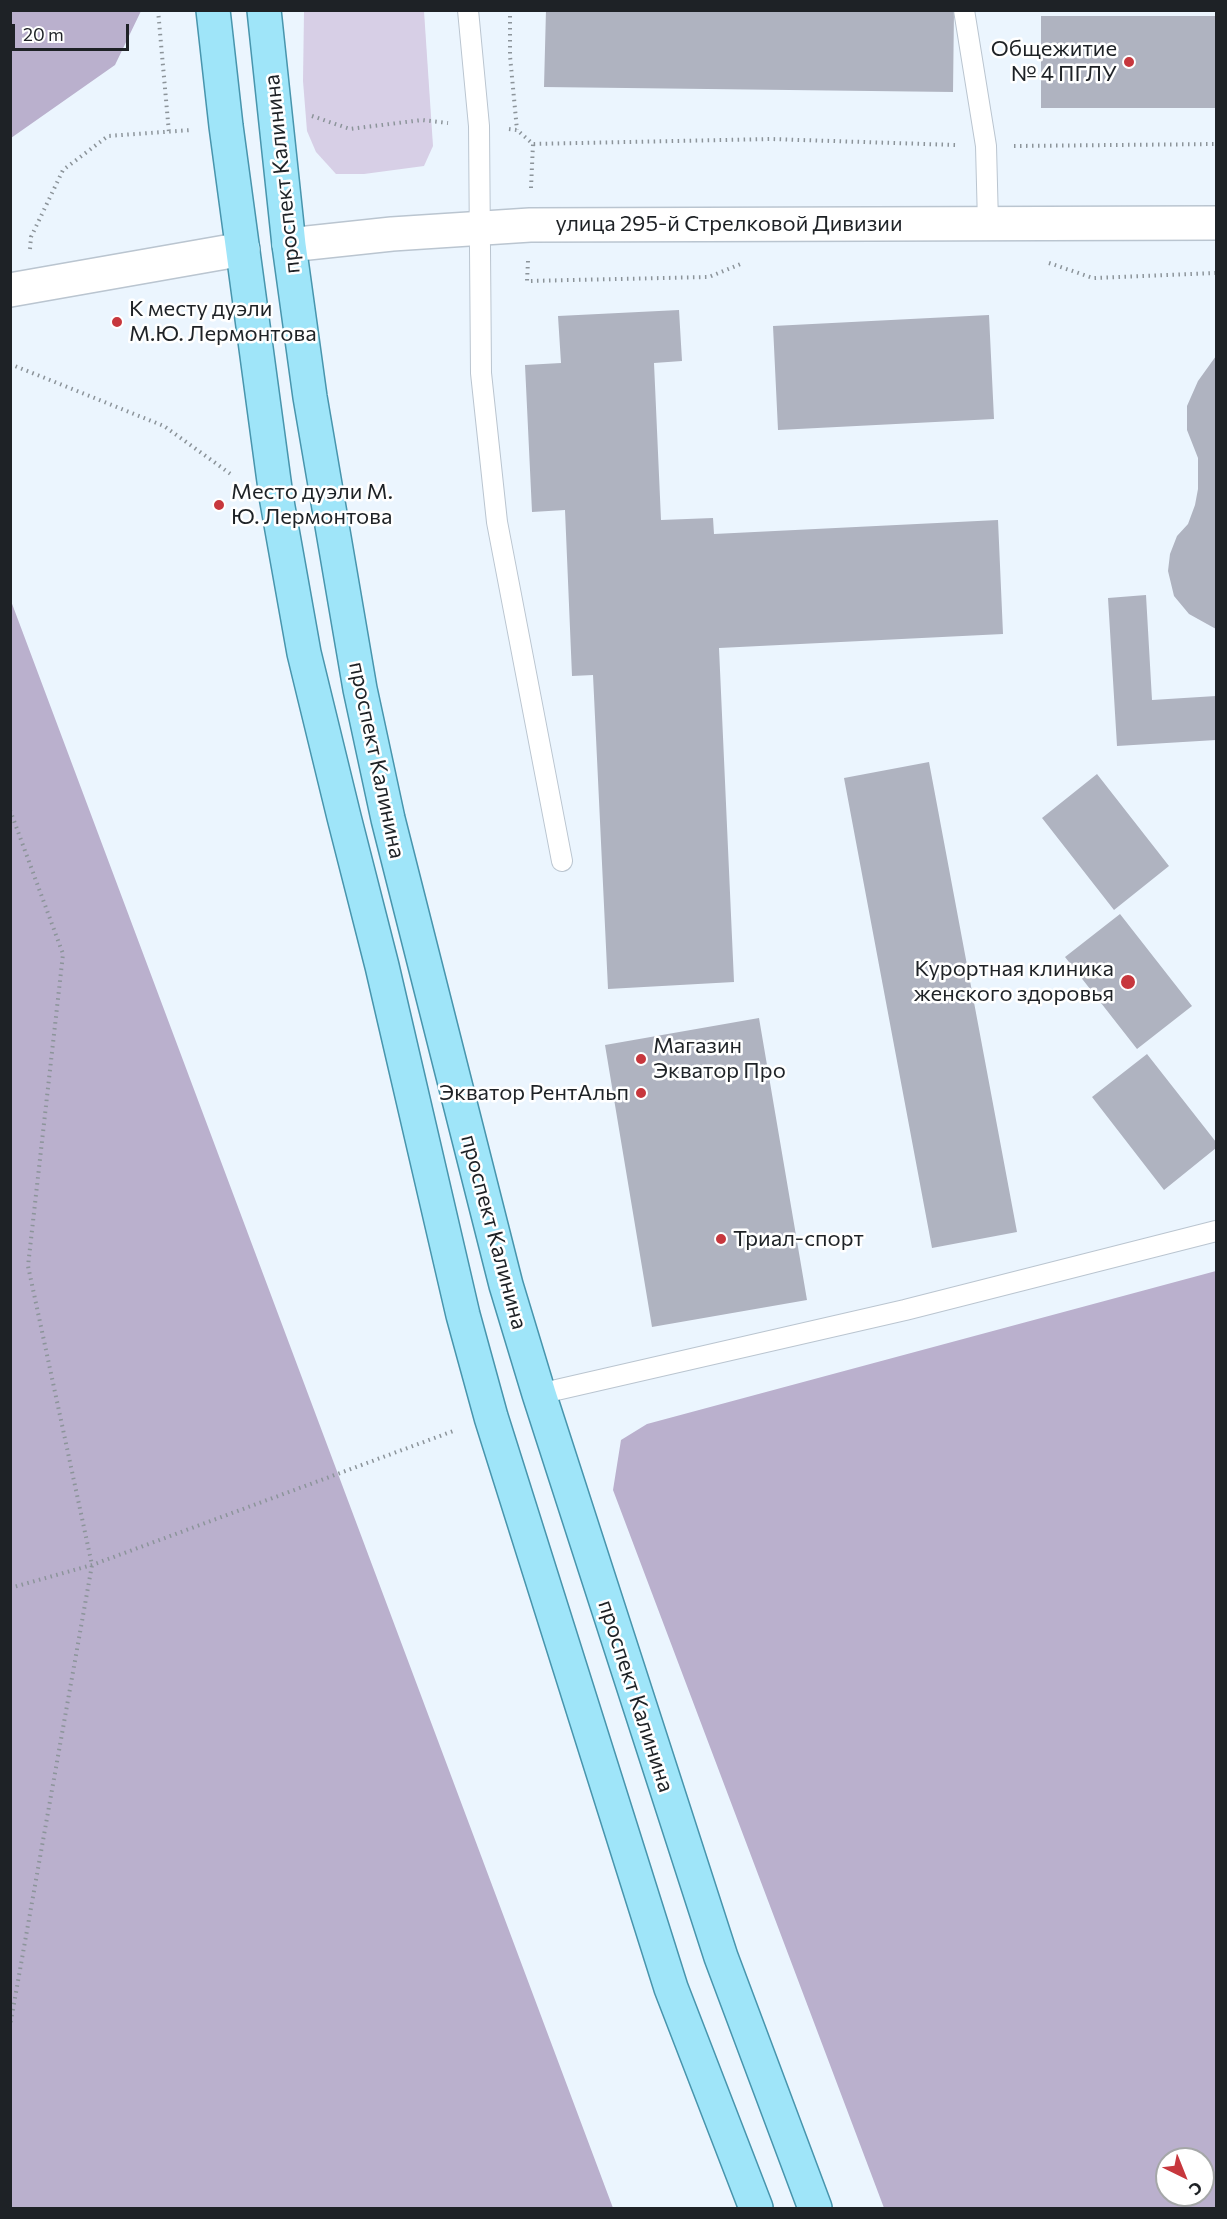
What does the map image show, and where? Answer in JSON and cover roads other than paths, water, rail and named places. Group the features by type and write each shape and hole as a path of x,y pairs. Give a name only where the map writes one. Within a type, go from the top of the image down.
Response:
{"main road":[{"name":"проспект Калинина","path":"213,10 226,126 276,496 304,653 382,966 463,1314 491,1417 671,1988 756,2208"},
{"name":"проспект Калинина","path":"264,10 289,245 310,397 360,689 386,808 506,1285 539,1394 721,1957 815,2208"},
{"name":"улица 295-й Стрелковой Дивизии","path":"243,249 289,245"}],"street":[{"name":"улица 295-й Стрелковой Дивизии","path":"289,245 392,234 530,225 1216,223"},
{"path":"19,288 243,249"}],"lane":[{"path":"468,10 479,126 481,373 497,522 562,861"},
{"path":"964,10 986,146 988,223"},
{"path":"539,1394 905,1310 1216,1231"}],"place":[{"name":"Общежитие № 4 ПГЛУ","path":"1129,62"},
{"name":"К месту дуэли М.Ю. Лермонтова","path":"117,322"},
{"name":"Место дуэли М. Ю. Лермонтова","path":"219,505"},
{"name":"Курортная клиника женского здоровья","path":"1128,982"},
{"name":"Магазин Экватор Про","path":"641,1059"},
{"name":"Экватор РентАльп","path":"641,1093"},
{"name":"Триал-спорт","path":"721,1239"}]}
